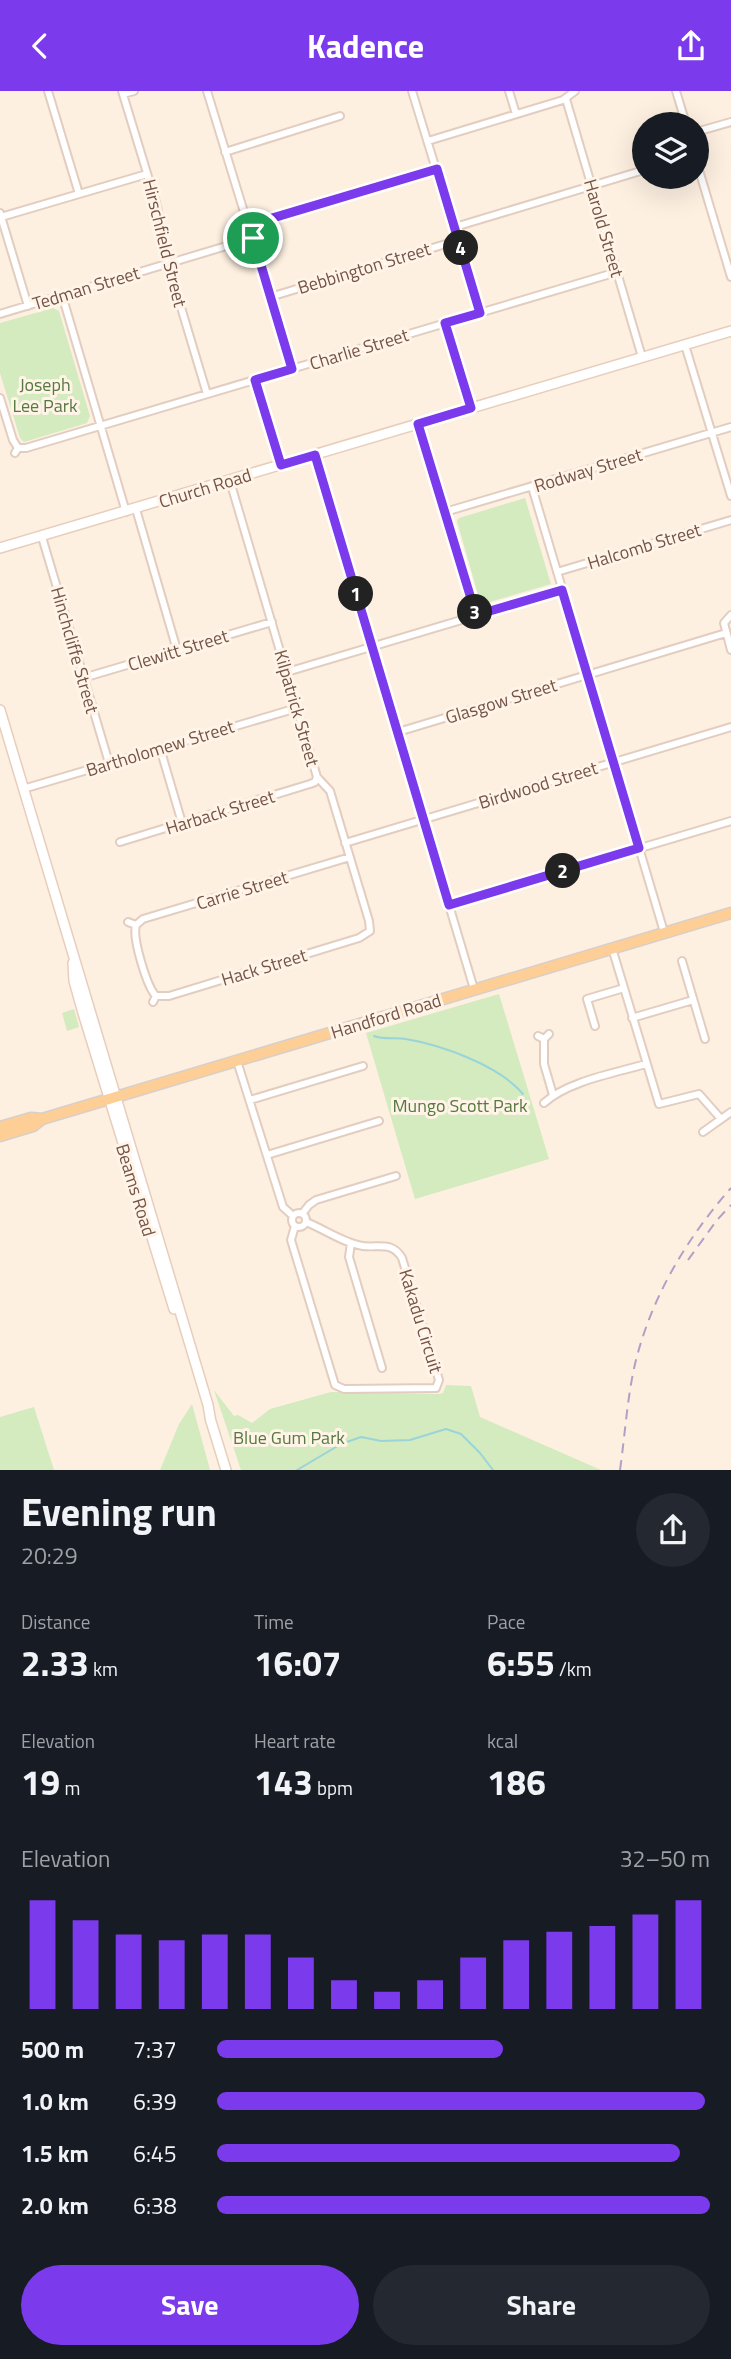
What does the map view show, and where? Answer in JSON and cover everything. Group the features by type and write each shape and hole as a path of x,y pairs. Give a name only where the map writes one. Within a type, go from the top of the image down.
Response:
{"main road":[{"name":"Church Road","path":"0,548 731,331"},
{"name":"Beams Road","path":"0,710 73,955 76,989 113,1098 163,1277 226,1470"},
{"name":"Handford Road","path":"0,1136 33,1126 42,1119 731,913"},
{"name":"Handford Road","path":"0,1127 31,1118 42,1119"}],"street":[{"path":"48,91 79,194"},
{"path":"123,93 134,91"},
{"path":"207,91 292,369"},
{"path":"412,91 480,313"},
{"path":"509,91 516,114"},
{"path":"428,141 566,99 575,91"},
{"path":"676,91 682,112"},
{"name":"Hirschfield Street","path":"123,93 158,212 168,264 207,394"},
{"name":"Harold Street","path":"566,99 642,357"},
{"path":"225,152 340,116"},
{"path":"709,128 731,122"},
{"path":"249,225 437,169"},
{"path":"28,306 1,215 147,174"},
{"path":"455,227 632,174"},
{"path":"705,189 731,277"},
{"name":"Tedman Street","path":"0,314 253,238"},
{"name":"Bebbington Street","path":"270,297 459,240"},
{"name":"Charlie Street","path":"0,398 16,450 26,448 617,272"},
{"path":"62,295 100,426 177,650"},
{"path":"445,323 471,408"},
{"path":"685,345 731,496"},
{"path":"255,380 281,465"},
{"path":"418,424 476,615"},
{"name":"Rodway Street","path":"445,512 731,427"},
{"path":"315,455 474,989"},
{"name":"Kilpatrick Street","path":"230,481 317,777 330,791 370,931"},
{"path":"532,487 664,932"},
{"name":"Halcomb Street","path":"557,572 731,520"},
{"name":"Hinchcliffe Street","path":"42,537 109,763"},
{"path":"287,672 562,590"},
{"path":"731,615 724,621 731,650"},
{"name":"Clewitt Street","path":"83,678 272,622"},
{"name":"Glasgow Street","path":"398,731 726,633"},
{"name":"Bartholomew Street","path":"23,789 297,708"},
{"name":"Birdwood Street","path":"345,843 731,727"},
{"path":"160,748 182,823"},
{"name":"Harback Street","path":"120,842 313,783 317,777"},
{"path":"449,905 731,821"},
{"name":"Carrie Street","path":"155,999 132,924 349,857"},
{"name":"Hack Street","path":"155,999 359,938 370,931"},
{"path":"612,948 659,1104 699,1094 721,1119"},
{"path":"682,961 705,1039"},
{"path":"595,1025 587,999 624,988"},
{"path":"632,1019 694,1000"},
{"path":"544,1036 544,1064 552,1095"},
{"path":"237,1061 283,1207 293,1216 295,1226 302,1227 306,1222 302,1214 293,1216"},
{"path":"544,1103 552,1095 575,1086 646,1064"},
{"path":"250,1100 363,1066"},
{"path":"703,1132 731,1112"},
{"path":"267,1155 379,1121"},
{"path":"302,1214 316,1200 396,1176"},
{"name":"Kakadu Circuit","path":"295,1226 291,1240 335,1385 344,1389 436,1388 439,1380 402,1258 388,1245 363,1246 351,1243 306,1222"},
{"path":"351,1243 349,1257 382,1368"}],"green space":[{"name":"Joseph Lee Park","path":"53,308 59,311 90,416 87,423 24,442 20,438 0,373 0,323"},
{"path":"525,498 551,584 486,603 479,598 457,521 459,518"},
{"name":"Mungo Scott Park","path":"499,994 549,1159 415,1199 366,1033"},
{"path":"74,1009 79,1027 67,1031 62,1013"},
{"name":"Blue Gum Park","path":"446,1385 471,1386 480,1417 601,1470 241,1470 214,1390 234,1416 238,1415 252,1423 270,1409 331,1392 439,1394 443,1393"},
{"path":"192,1404 210,1470 160,1470 179,1424"},
{"path":"34,1407 54,1470 0,1470 0,1417"}],"waterway":[{"path":"374,1036 406,1039 469,1058 500,1074 523,1094"},
{"path":"297,1470 341,1444 361,1437 381,1441 410,1440 446,1429 461,1434 493,1470"}],"railway":[{"path":"620,1470 632,1377 650,1316 685,1249 731,1188"},
{"path":"688,1260 731,1205"}],"route":[{"path":"437,169 480,313 445,323 471,408 418,424 476,615 562,590 639,848 449,905 315,455 281,465 255,380 292,369 253,238 249,225 437,169"}]}
